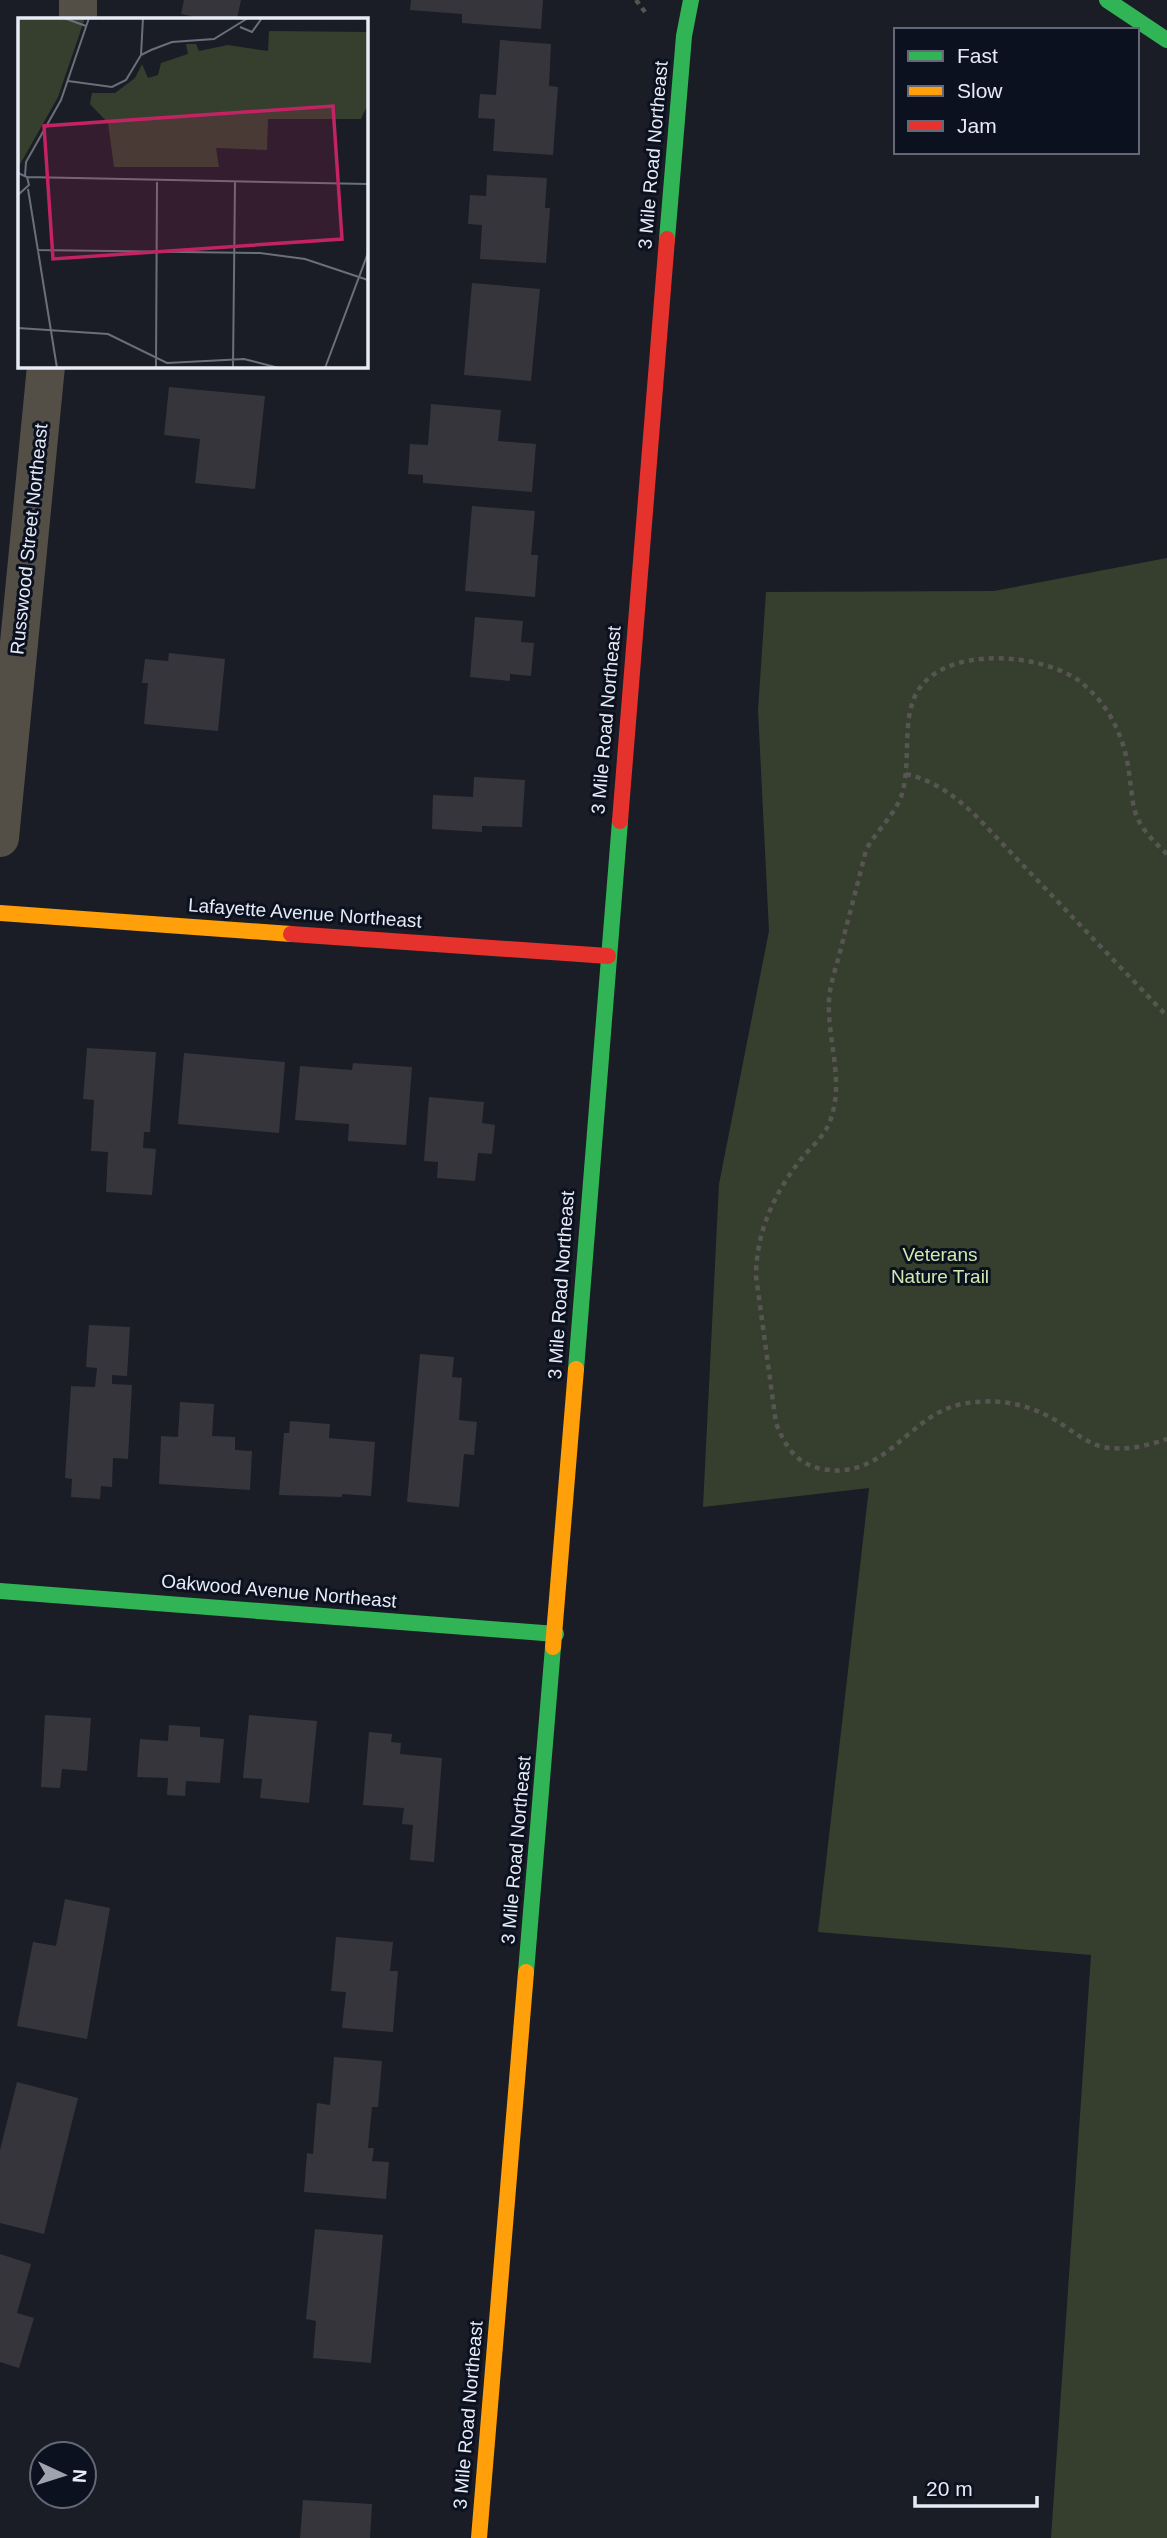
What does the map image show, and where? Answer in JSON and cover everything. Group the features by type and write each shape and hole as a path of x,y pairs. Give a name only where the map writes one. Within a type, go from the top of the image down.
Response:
{"main road":[{"name":"3 Mile Road Northeast","path":"678,0 684,36"},
{"name":"3 Mile Road Northeast","path":"479,2538 556,1634 608,956 684,36 691,0"},
{"path":"1107,0 1167,40"},
{"name":"Lafayette Avenue Northeast","path":"0,913 608,956"},
{"name":"Oakwood Avenue Northeast","path":"0,1591 556,1634"}],"street":[{"path":"78,0 78,18"},
{"name":"Russwood Street Northeast","path":"0,838 46,368"}],"path":[{"path":"1167,854 1144,830 1136,816 1122,739 1111,716 1095,695 1077,680 1055,668 1003,658 969,660 944,668 925,681 916,694 911,711 906,774 901,797 890,818 866,850 832,981 829,1018 837,1088 832,1115 824,1133 784,1184 759,1237 756,1276 776,1423 784,1443 796,1458 811,1467 832,1471 852,1469 873,1462 889,1452 922,1422 940,1411 976,1401 1022,1405 1045,1413 1084,1440 1102,1447 1125,1448 1167,1439"},
{"path":"906,774 939,785 956,797 1167,1016"}],"green space":[{"name":"Veterans Nature Trail","path":"1167,558 1167,2538 1051,2538 1091,1955 818,1932 869,1488 703,1507 719,1184 769,931 758,710 766,592 994,591"}],"building":[{"path":"184,0 241,0 237,18 201,18 181,14"},
{"path":"411,0 543,0 541,29 462,23 462,14 410,10"},
{"path":"500,40 551,44 549,86 558,87 553,155 493,151 495,119 478,118 480,94 496,95"},
{"path":"487,175 547,178 545,208 550,208 546,263 480,259 482,225 468,224 470,195 486,196"},
{"path":"472,283 540,289 531,381 464,375"},
{"path":"169,387 265,396 255,489 195,483 200,439 164,435"},
{"path":"431,404 501,410 498,441 536,444 532,492 423,483 423,475 408,474 410,444 428,445"},
{"path":"472,506 535,511 531,555 538,555 535,597 465,591"},
{"path":"475,617 523,621 521,642 534,643 531,676 510,674 510,681 470,677"},
{"path":"169,653 225,659 218,731 144,724 148,683 142,683 145,659 168,661"},
{"path":"474,777 525,780 522,827 482,826 482,832 432,829 433,795 473,797"},
{"path":"87,1048 156,1052 150,1132 144,1132 143,1148 156,1149 152,1195 106,1192 108,1152 91,1151 94,1100 83,1099"},
{"path":"184,1053 285,1062 279,1133 178,1124"},
{"path":"353,1063 412,1067 406,1145 348,1141 349,1124 295,1120 300,1066 352,1070"},
{"path":"429,1097 484,1102 482,1123 495,1125 492,1154 478,1153 475,1181 437,1178 438,1162 424,1161"},
{"path":"89,1325 130,1327 127,1376 112,1375 112,1384 132,1385 128,1459 113,1458 112,1487 101,1486 100,1499 71,1497 72,1479 65,1478 71,1386 95,1387 97,1368 86,1367"},
{"path":"420,1354 454,1357 452,1377 462,1378 459,1420 477,1422 474,1455 464,1454 459,1507 407,1502"},
{"path":"180,1402 214,1404 212,1436 235,1437 235,1450 252,1451 250,1490 159,1484 161,1436 178,1437"},
{"path":"290,1421 330,1424 329,1438 375,1442 371,1496 279,1495 284,1433 289,1433"},
{"path":"45,1715 91,1718 87,1771 62,1769 60,1788 41,1787"},
{"path":"249,1715 317,1721 309,1803 260,1798 262,1779 243,1778"},
{"path":"169,1725 200,1727 200,1737 224,1739 220,1783 186,1781 185,1796 167,1795 168,1778 137,1777 140,1739 168,1741"},
{"path":"369,1732 392,1734 391,1742 401,1743 400,1754 442,1758 434,1862 410,1860 413,1825 402,1824 404,1808 363,1805"},
{"path":"65,1899 110,1908 87,2039 17,2026 33,1942 56,1946"},
{"path":"336,1937 393,1942 390,1971 398,1971 393,2032 342,2028 346,1992 331,1991"},
{"path":"334,2057 382,2061 378,2107 372,2107 368,2148 374,2148 372,2161 389,2162 386,2199 304,2192 307,2153 313,2154 317,2103 330,2105"},
{"path":"17,2082 78,2098 44,2234 0,2223 0,2150"},
{"path":"315,2229 383,2235 371,2363 313,2358 316,2321 306,2319"},
{"path":"0,2254 31,2264 17,2313 34,2318 19,2368 0,2362"},
{"path":"303,2500 372,2504 370,2538 300,2538"}],"traffic: fast":[{"path":"667,239 684,36 691,0"},
{"path":"1107,0 1167,40"},
{"path":"576,1369 620,821"},
{"path":"0,1591 556,1634"},
{"path":"526,1972 553,1647"}],"traffic: slow":[{"path":"0,913 291,934"},
{"path":"553,1647 576,1369"},
{"path":"479,2538 526,1972"}],"traffic: jam":[{"path":"620,821 667,239"},
{"path":"291,934 608,956"}]}
